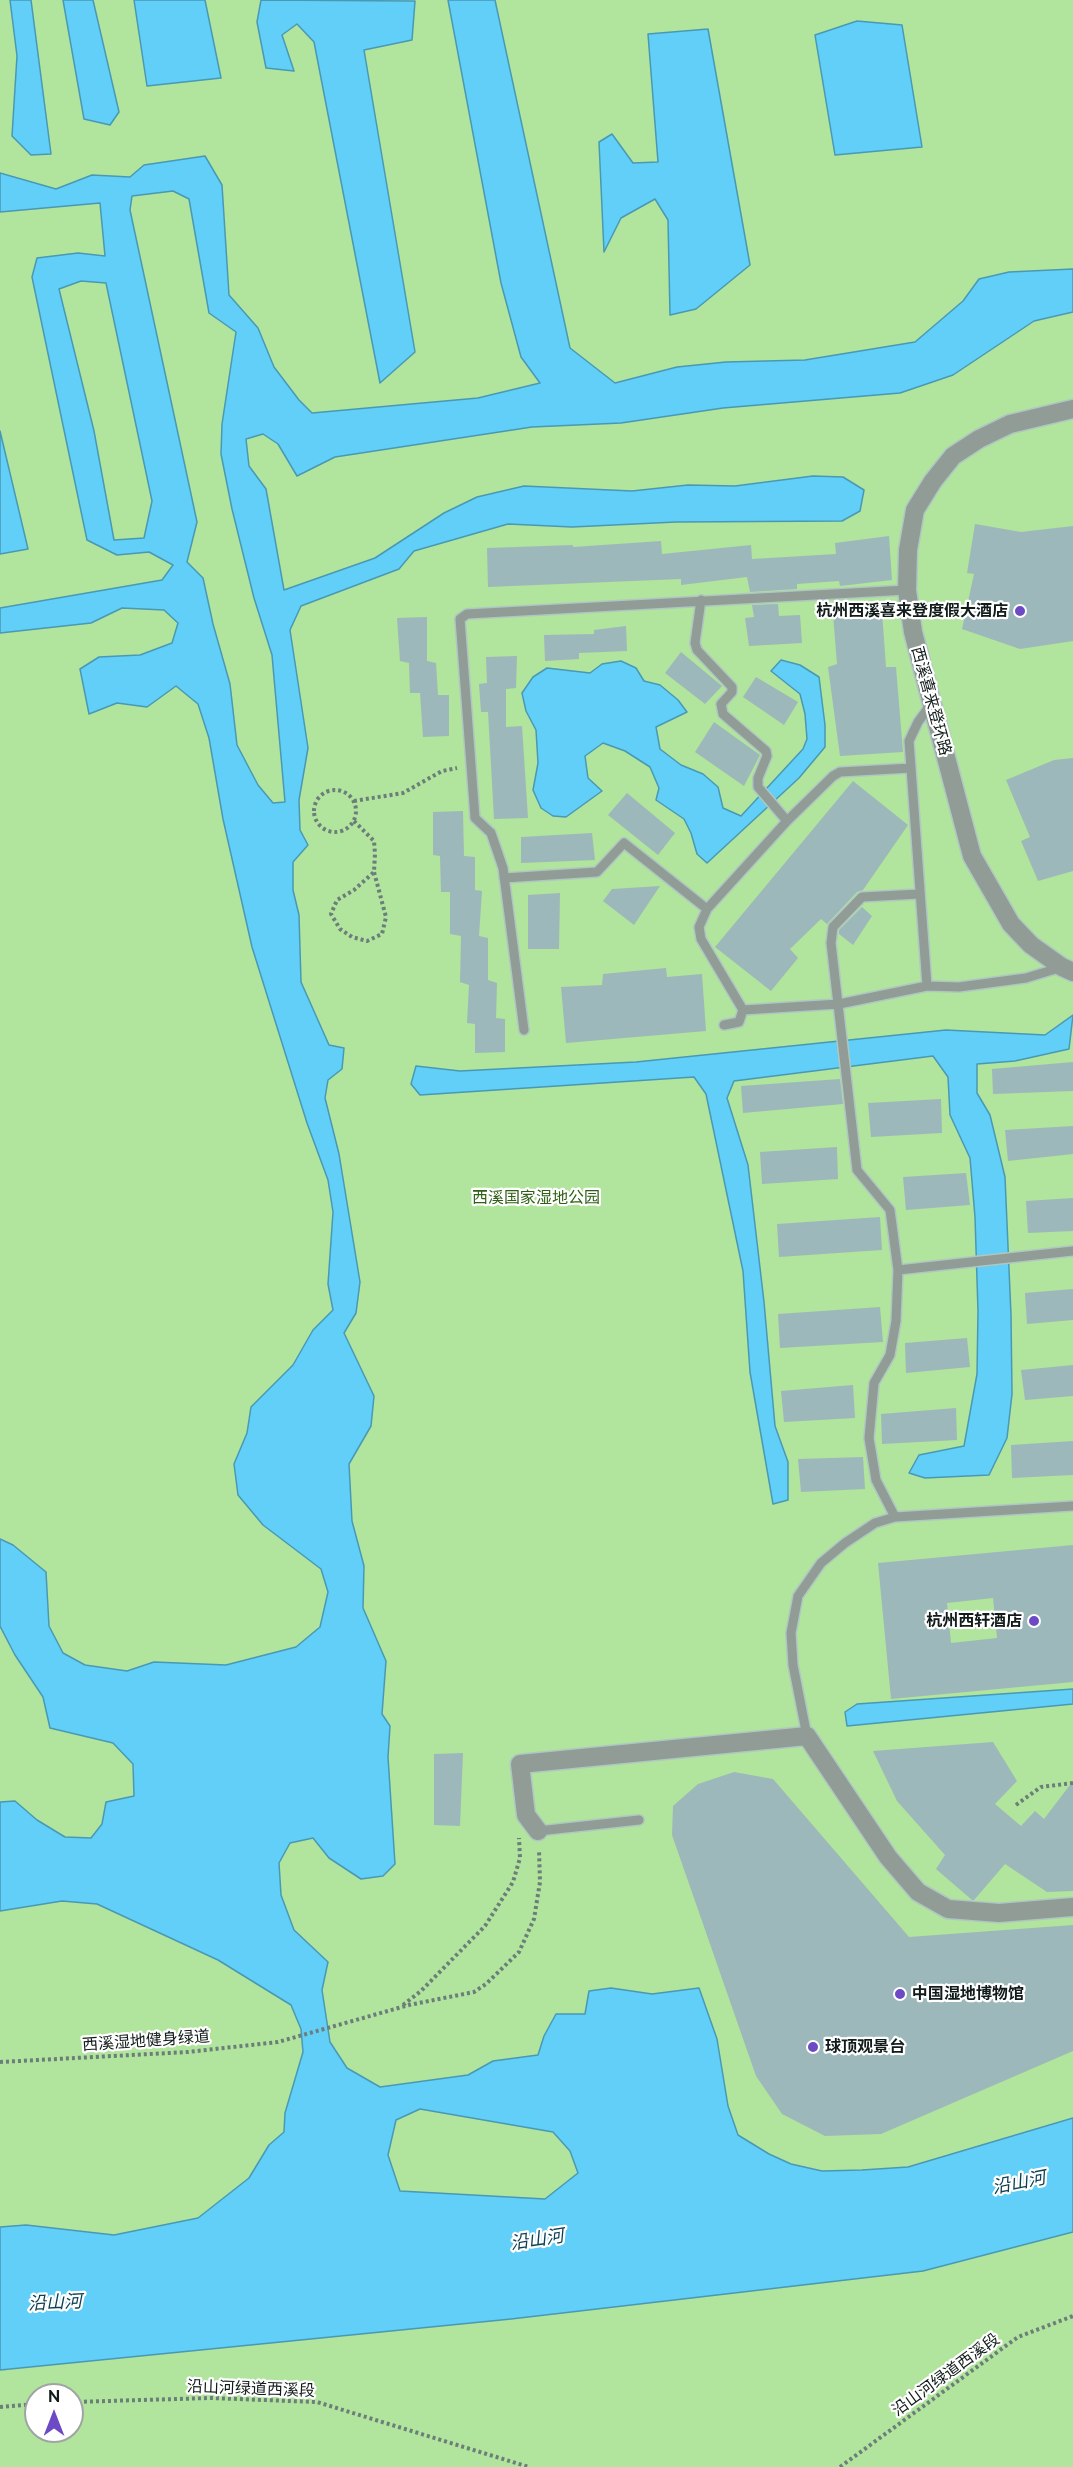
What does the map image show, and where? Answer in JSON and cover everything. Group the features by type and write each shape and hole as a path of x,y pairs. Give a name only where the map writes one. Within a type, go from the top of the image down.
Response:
{"street":[{"name":"西溪喜来登环路","path":"1067,970 1031,945 1011,924 972,856 913,632 907,590 908,550 915,510 933,481 953,456 979,439 1010,424 1073,410"},
{"path":"538,1831 523,1823 520,1764 807,1736 888,1857 918,1892 948,1909 999,1913 1073,1907"}],"lane":[{"path":"524,1030 504,878 491,833 475,818 460,619 467,614 907,590"},
{"path":"701,600 694,643 697,650 732,687 732,692 721,704 723,714 766,751 767,756 758,778 758,787 787,821"},
{"path":"927,986 909,741 918,722 932,703"},
{"path":"724,1024 739,1022 742,1010 701,939 699,927 707,909 787,821 833,776 840,772 910,768"},
{"path":"504,878 597,872 624,843 707,909"},
{"path":"895,1517 876,1480 869,1438 874,1383 890,1356 898,1270 890,1210 857,1170 831,943 833,927 862,897 920,894"},
{"path":"742,1010 839,1004 927,986 959,987 1067,970"},
{"path":"898,1270 1073,1251"},
{"path":"807,1736 793,1665 791,1633 798,1596 821,1563 875,1523 895,1517 1073,1506"},
{"path":"538,1831 639,1820"}],"path":[{"path":"354,801 403,793 441,771 471,765"},
{"path":"330,790 344,792 354,801 356,807 354,821 345,831 331,833 318,825 313,812 318,798 330,790"},
{"path":"354,821 374,840 374,872 386,917 382,934 367,941 352,938 340,929 331,914 337,900 374,872"},
{"path":"1016,1805 1041,1787 1073,1784"},
{"path":"400,2007 421,1991 485,1926 513,1882 520,1858 523,1823"},
{"name":"西溪湿地健身绿道","path":"0,2062 188,2052 278,2042 400,2007 474,1992 486,1984 519,1952 534,1919 540,1882 538,1831"},
{"name":"沿山河绿道西溪段","path":"840,2467 1018,2337 1073,2316"},
{"name":"沿山河绿道西溪段","path":"84,2402 211,2398 317,2402 529,2467"},
{"path":"0,2407 24,2405"}],"green space":[{"name":"西溪国家湿地公园","path":"0,0 1073,0 1073,2467 0,2467"}],"water":[{"path":"10,0 31,0 51,154 31,155 12,136 17,56"},
{"path":"63,0 93,0 119,112 110,125 84,119"},
{"path":"134,0 205,0 221,78 147,86"},
{"path":"261,0 415,1 412,40 364,50 415,352 380,383 314,42 297,24 282,35 294,71 266,68 257,22"},
{"name":"沿山河","path":"448,0 495,0 570,348 615,383 677,367 726,362 805,360 915,342 963,301 979,279 1009,272 1073,269 1073,312 1034,321 953,375 900,393 723,408 621,423 532,427 335,457 297,476 278,444 263,434 246,439 249,466 266,489 284,590 375,558 444,513 477,497 524,486 632,491 688,485 735,486 813,476 843,477 864,490 860,511 842,521 676,522 572,527 508,524 414,551 399,569 301,606 290,630 308,748 299,800 300,830 308,845 293,862 293,890 299,915 301,982 329,1045 344,1048 342,1069 328,1080 325,1098 339,1154 360,1282 356,1313 344,1333 374,1396 371,1426 349,1464 352,1521 364,1566 363,1608 386,1661 382,1714 390,1726 388,1757 395,1864 383,1876 361,1879 329,1858 313,1838 290,1843 279,1863 281,1895 294,1930 328,1962 322,1990 330,2042 347,2068 380,2087 468,2075 493,2061 538,2055 544,2036 556,2014 585,2014 589,1991 611,1988 652,1994 699,1988 717,2039 728,2106 738,2135 791,2164 822,2171 862,2170 908,2167 1073,2118 1073,2232 923,2271 511,2319 0,2370 0,2227 26,2225 114,2235 198,2218 249,2178 269,2145 284,2132 285,2113 303,2052 301,2029 291,2005 218,1960 97,1904 62,1901 0,1911 0,1802 15,1801 37,1820 65,1837 91,1838 102,1824 106,1802 134,1796 133,1764 113,1743 50,1728 43,1697 15,1655 0,1626 0,1539 13,1545 46,1572 49,1626 63,1653 85,1665 127,1671 154,1662 226,1665 296,1647 320,1627 328,1592 321,1569 263,1525 238,1495 234,1464 247,1433 251,1407 293,1365 313,1330 333,1310 328,1284 333,1212 328,1180 307,1123 252,947 223,819 209,738 198,704 176,686 147,707 117,703 89,714 80,669 99,657 140,655 172,643 178,623 164,610 122,608 91,623 0,633 0,608 162,580 173,565 149,552 117,555 87,540 32,277 37,258 78,253 105,256 100,203 0,212 0,173 56,189 92,175 130,177 144,165 205,156 222,185 229,295 258,328 274,367 312,413 478,398 540,383 521,357 501,283","holes":["173,191 189,199 209,313 236,332 222,424 221,454 254,598 272,655 285,802 273,803 258,785 237,745 230,684 203,578 187,562 197,522 130,210 132,196","81,281 106,283 152,501 144,538 114,540 94,431 59,289","420,2109 553,2132 570,2151 578,2173 545,2199 400,2191 388,2155 396,2120"]},
{"path":"857,21 902,25 922,147 835,155 815,35"},
{"path":"708,29 750,265 696,309 670,315 668,220 655,199 621,218 604,252 599,142 612,134 633,163 658,162 648,34"},
{"path":"0,431 28,549 0,554"},
{"path":"781,660 800,665 819,677 825,725 825,747 799,778 707,863 697,854 684,819 656,800 659,788 650,767 625,751 603,743 585,756 588,778 602,791 566,817 553,816 541,808 533,790 538,763 536,730 526,711 522,693 533,677 547,668 590,673 602,664 621,661 636,668 644,681 660,685 678,700 687,712 656,727 660,749 681,765 703,774 718,787 723,808 741,816 803,749 807,739 805,714 800,694 771,671"},
{"path":"1073,1015 1069,1049 1015,1061 977,1064 977,1093 990,1115 1005,1177 1011,1315 1012,1394 1007,1438 989,1475 925,1478 909,1473 919,1455 964,1446 977,1374 978,1311 975,1217 970,1158 950,1115 948,1077 933,1056 734,1081 727,1098 748,1165 764,1302 775,1426 788,1462 788,1500 773,1504 750,1372 743,1271 706,1094 694,1077 420,1095 411,1084 416,1066 460,1071 636,1062 946,1030 1045,1035"},
{"path":"1073,1689 1073,1704 847,1726 845,1712 857,1704"}],"building":[{"path":"975,524 1021,532 1073,526 1073,641 1020,649 962,629 974,574 967,573"},
{"path":"889,536 892,580 840,586 839,581 797,584 797,589 750,592 747,577 681,585 681,579 488,587 487,548 573,545 573,547 661,541 662,554 751,545 752,559 836,554 835,543"},
{"path":"778,604 779,616 800,615 802,643 749,646 745,618 754,617 752,605"},
{"path":"882,612 886,667 896,667 903,752 840,756 828,667 837,664 833,614"},
{"path":"427,617 427,661 436,663 438,695 449,695 449,736 423,737 420,693 410,693 409,663 400,661 397,618"},
{"path":"626,626 627,651 579,653 579,659 545,661 544,635 594,634 594,630"},
{"path":"681,652 722,686 705,704 665,673"},
{"path":"517,656 516,688 506,689 506,727 522,726 528,818 494,819 488,712 481,712 479,684 487,683 486,657"},
{"path":"756,677 798,702 784,725 743,697"},
{"path":"714,722 760,755 744,786 695,752"},
{"path":"1073,758 1073,871 1038,881 1021,841 1030,837 1006,780 1054,760"},
{"path":"853,781 908,825 863,890 857,892 827,924 821,919 790,949 798,958 771,991 715,947"},
{"path":"627,793 675,833 658,855 608,815"},
{"path":"463,811 464,856 475,857 475,890 482,891 479,936 488,938 488,980 497,983 496,1018 505,1019 505,1052 475,1053 475,1024 467,1023 469,985 460,982 461,936 450,934 450,892 441,892 440,856 433,855 433,812"},
{"path":"592,833 595,860 521,863 521,837"},
{"path":"660,886 634,925 603,901 612,889"},
{"path":"560,893 559,949 528,949 528,895"},
{"path":"862,907 872,916 853,945 839,934 839,930"},
{"path":"666,968 667,977 702,974 706,1031 566,1043 561,987 602,985 603,974"},
{"path":"1073,1062 1073,1091 993,1094 992,1069"},
{"path":"840,1079 843,1104 743,1113 741,1086"},
{"path":"941,1099 942,1133 871,1137 868,1103"},
{"path":"1073,1126 1073,1154 1008,1161 1005,1130"},
{"path":"837,1147 838,1179 762,1184 760,1152"},
{"path":"966,1173 970,1205 906,1210 903,1177"},
{"path":"1073,1198 1073,1231 1028,1233 1026,1201"},
{"path":"880,1217 882,1250 779,1257 777,1224"},
{"path":"1073,1289 1073,1320 1027,1324 1025,1293"},
{"path":"880,1307 883,1342 780,1348 778,1314"},
{"path":"967,1338 970,1367 906,1373 905,1343"},
{"path":"1073,1365 1073,1396 1025,1400 1021,1370"},
{"path":"853,1385 855,1418 784,1422 781,1391"},
{"path":"956,1408 957,1440 882,1444 881,1414"},
{"path":"1073,1441 1073,1475 1012,1478 1011,1445"},
{"path":"863,1457 865,1489 801,1492 798,1459"},
{"name":"杭州西轩酒店","path":"1073,1545 1073,1682 891,1699 878,1563","holes":["993,1598 997,1638 951,1643 947,1603"]},
{"path":"993,1742 1017,1781 995,1804 1021,1826 1035,1811 1044,1819 1073,1781 1073,1891 1047,1892 1005,1864 972,1900 936,1869 945,1855 897,1801 873,1751"},
{"path":"463,1753 460,1826 434,1825 434,1754"},
{"name":"中国湿地博物馆","path":"734,1772 773,1779 909,1937 1073,1925 1073,2051 881,2134 825,2136 782,2114 756,2076 672,1835 673,1806 698,1784"}],"place":[{"name":"杭州西溪喜来登度假大酒店","path":"1020,611"},
{"name":"杭州西轩酒店","path":"1034,1621"},
{"name":"中国湿地博物馆","path":"900,1994"},
{"name":"球顶观景台","path":"813,2047"}]}
